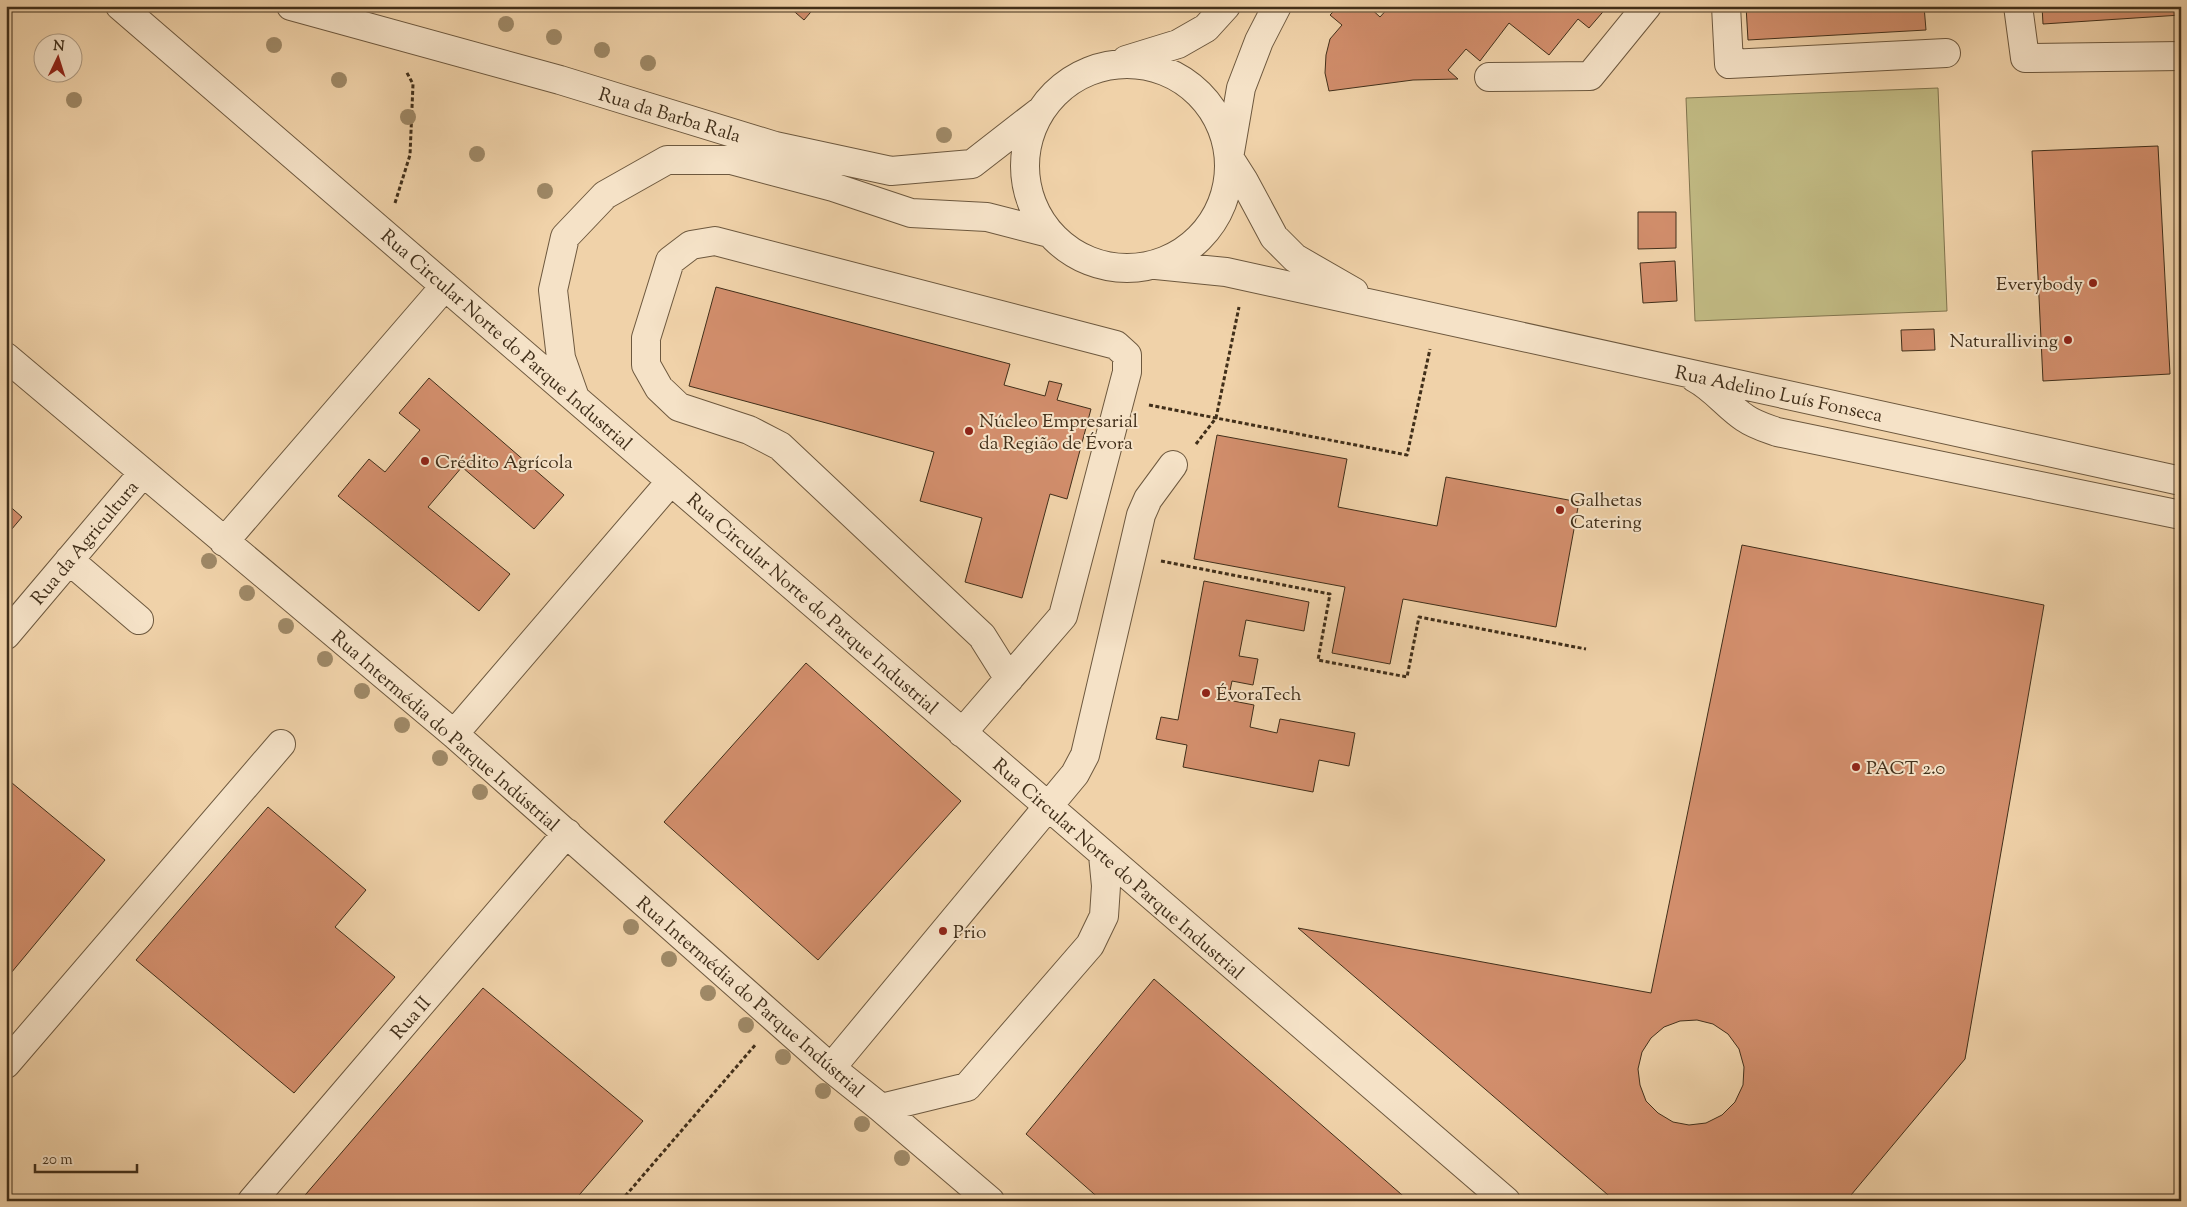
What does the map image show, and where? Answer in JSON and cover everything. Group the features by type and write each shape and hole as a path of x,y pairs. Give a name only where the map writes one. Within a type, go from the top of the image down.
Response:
{"street":[{"name":"Rua Circular Norte do Parque Industrial","path":"120,6 1506,1201"},
{"name":"Rua da Barba Rala","path":"291,6 560,80 775,146 891,172 972,164 1039,112"},
{"path":"371,6 384,31"},
{"path":"1049,234 1029,199 1024,178 1026,142 1039,112 1062,85 1082,73 1117,64 1178,44 1206,28 1226,6"},
{"path":"574,397 561,358 553,290 566,237 605,195 668,160 731,160 833,187 911,213 987,217 1049,234 1085,260 1120,269 1156,265 1191,247 1214,221 1226,194 1240,88 1259,41 1277,6"},
{"path":"1490,76 1590,76 1646,6"},
{"path":"1726,6 1729,64 1946,53"},
{"path":"2018,6 2025,58 2181,56"},
{"path":"1117,64 1152,67 1188,83 1213,109 1227,140 1230,157"},
{"name":"Rua Adelino Luís Fonseca","path":"1230,157 1274,237 1295,258 1377,305"},
{"path":"962,733 1063,616 1127,372 1127,355 1116,345 715,241 690,245 670,261 646,338 646,365 659,388 679,407 749,430 780,446 982,636 1008,679"},
{"name":"Rua Adelino Luís Fonseca","path":"1156,265 1226,272 1246,276 2181,481"},
{"path":"224,542 445,286"},
{"name":"Rua Intermédia do Parque Indústrial","path":"6,357 454,734 831,1068 990,1201"},
{"path":"1683,372 1710,388 1744,418 1758,426 1777,432 2181,515"},
{"path":"831,1068 1075,774 1085,755 1141,515 1148,499 1173,465"},
{"name":"Rua da Agricultura","path":"6,635 143,472"},
{"path":"454,734 671,480"},
{"path":"69,560 139,620"},
{"path":"6,1064 281,744"},
{"name":"Rua II","path":"252,1201 567,834"},
{"name":"Rua Intermédia do Parque Indústrial","path":"880,1108 967,1087 1090,945 1104,916 1106,886 1103,855"}],"path":[{"path":"384,31 413,84 410,155 386,234"},
{"path":"1173,465 1201,439 1216,418 1246,276"},
{"path":"1163,408 1407,455 1437,318"},
{"path":"1132,556 1330,594 1318,660 1407,677 1419,617 1586,649"},
{"path":"621,1201 777,1020"}],"shaded area":[{"path":"1938,88 1947,311 1695,321 1686,98"}],"building":[{"path":"788,6 816,6 804,20"},
{"path":"1339,6 1368,6 1380,17 1390,6 1608,6 1589,28 1578,19 1549,55 1509,23 1480,61 1466,49 1448,70 1458,79 1413,80 1329,91 1325,73 1326,55 1330,39 1342,25 1330,15"},
{"path":"1746,6 1924,6 1926,30 1748,40"},
{"path":"2042,6 2181,6 2181,15 2043,24"},
{"path":"2158,146 2170,374 2043,381 2032,151"},
{"path":"1638,212 1676,212 1676,248 1638,249"},
{"path":"1675,261 1677,301 1643,303 1640,263"},
{"name":"Núcleo Empresarial da Região de Évora","path":"716,287 1010,364 1004,385 1045,396 1049,381 1062,384 1057,400 1091,409 1067,499 1050,494 1022,598 965,582 982,518 920,501 934,452 689,386"},
{"path":"1934,329 1935,350 1902,351 1901,330"},
{"path":"429,378 564,495 534,529 462,467 428,507 510,574 479,611 338,496 369,459 385,472 420,430 399,413"},
{"path":"1217,435 1347,459 1338,507 1437,526 1446,477 1579,502 1556,627 1403,599 1390,664 1332,653 1345,587 1194,559"},
{"path":"6,503 22,517 6,536"},
{"name":"PACT 2.0","path":"1742,545 2044,605 1965,1059 1846,1201 1615,1201 1298,928 1651,993","holes":["1697,1020 1713,1024 1728,1034 1739,1049 1744,1067 1743,1085 1735,1102 1722,1115 1706,1123 1689,1125 1673,1122 1658,1113 1646,1101 1640,1085 1638,1069 1642,1052 1651,1038 1664,1027 1680,1021"]},
{"name":"ÉvoraTech","path":"1204,581 1309,602 1304,631 1246,620 1239,656 1258,659 1253,685 1232,681 1228,700 1254,705 1250,727 1277,733 1280,719 1355,733 1349,766 1319,760 1313,792 1183,767 1187,745 1156,739 1161,717 1178,720"},
{"path":"806,663 961,801 818,960 664,822"},
{"path":"6,778 105,860 6,979"},
{"path":"268,807 366,890 335,927 395,977 294,1093 136,960"},
{"path":"1154,979 1409,1201 1102,1201 1026,1134"},
{"path":"483,988 643,1121 574,1201 300,1201"}],"place":[{"name":"Everybody","path":"2093,283"},
{"name":"Naturalliving","path":"2068,340"},
{"name":"Núcleo Empresarial da Região de Évora","path":"969,431"},
{"name":"Crédito Agrícola","path":"425,461"},
{"name":"Galhetas Catering","path":"1560,510"},
{"name":"ÉvoraTech","path":"1206,693"},
{"name":"PACT 2.0","path":"1856,767"},
{"name":"Prio","path":"943,931"}]}
